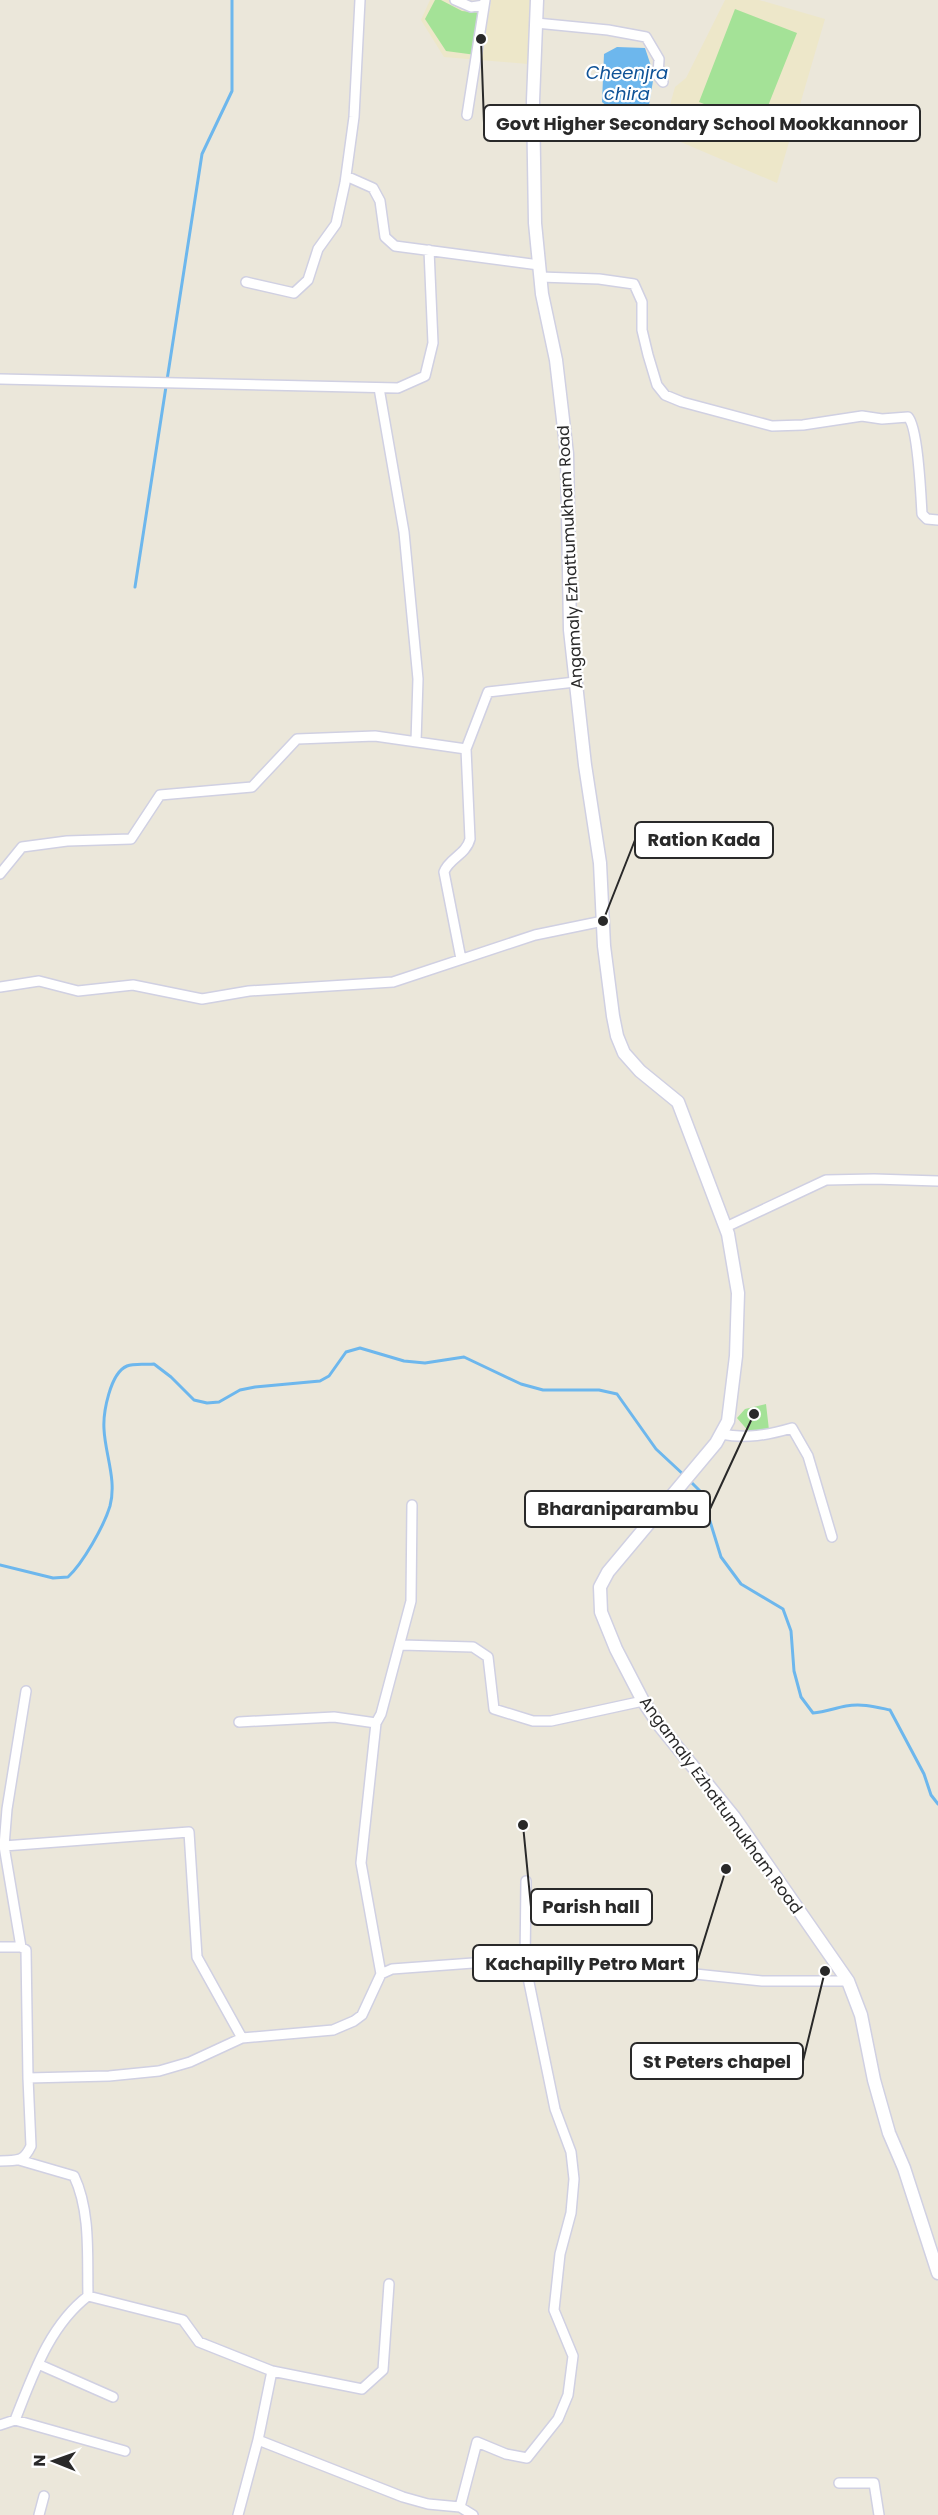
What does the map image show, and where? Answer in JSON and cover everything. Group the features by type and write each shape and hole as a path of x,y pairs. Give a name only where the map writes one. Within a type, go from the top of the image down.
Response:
{"street":[{"path":"246,282 294,293 308,280 318,249 336,224 346,176 354,117 360,0"},
{"path":"455,0 471,7 484,2 467,116"},
{"name":"Angamaly Ezhattumukham Road","path":"537,0 534,157 539,271 556,360 567,454 569,602 575,682 585,765 596,826 604,946 617,1036 624,1053 640,1071 678,1102 726,1227 738,1293 732,1402 728,1421 703,1458 625,1550 600,1587 601,1611 616,1649 660,1726 734,1817 848,1981 861,2015 874,2080 889,2133 904,2168 938,2273"},
{"path":"536,23 608,30 646,38 658,59 658,76 663,82"},
{"path":"346,176 373,188 380,201 385,237 395,246 429,250 539,271 634,284 642,302 642,330 657,385 665,395 682,402 772,426 803,425 862,416 882,419 908,417 912,421 916,442 921,514 927,519 938,520"},
{"path":"0,379 398,388 425,376 433,343 429,250"},
{"path":"379,388 404,532 418,679 416,742"},
{"path":"461,959 444,872 447,866 465,851 470,839 466,749 488,692 575,682"},
{"path":"0,874 22,847 67,841 131,839 160,795 252,786 297,740 375,736 466,749"},
{"path":"0,987 39,981 78,991 133,985 202,999 249,992 393,982 535,935 603,921"},
{"path":"726,1227 826,1180 938,1181"},
{"path":"721,1434 740,1438 771,1434 792,1428 808,1456 832,1537"},
{"path":"28,2078 109,2076 159,2071 190,2062 242,2038 320,2032 344,2026 366,2010 381,1974 361,1863 376,1723 381,1714 401,1645 411,1601 412,1505"},
{"path":"401,1645 473,1647 488,1657 494,1708 533,1720 551,1721 644,1701"},
{"path":"21,1947 4,1846 7,1809 26,1691"},
{"path":"239,1722 334,1717 376,1723"},
{"path":"4,1846 189,1832 197,1958 242,2038"},
{"path":"460,2507 477,2442 507,2454 527,2458 558,2419 568,2396 573,2356 554,2310 560,2254 571,2213 574,2179 570,2152 555,2109 525,1963 525,1881"},
{"path":"0,1947 21,1947 26,1950 27,1957 31,2146 26,2156 19,2160"},
{"path":"381,1974 392,1969 500,1961 676,1972 762,1981 848,1981"},
{"path":"0,2161 19,2160 74,2176 87,2232 88,2296"},
{"path":"88,2296 183,2320 200,2342 272,2371 362,2389 383,2370 389,2284"},
{"path":"15,2420 47,2344 72,2308 88,2296"},
{"path":"38,2364 113,2397"},
{"path":"238,2515 258,2439 272,2371"},
{"path":"0,2425 15,2420 125,2451"},
{"path":"258,2439 403,2497 428,2504 460,2507 473,2515"},
{"path":"839,2483 874,2483 879,2515"},
{"path":"39,2515 44,2496"}],"shaded area":[{"path":"430,0 450,0 474,10 490,11 491,0 533,0 528,64 444,57 421,20"},
{"path":"725,0 759,0 825,19 777,183 662,134 675,87 686,78"}],"green space":[{"path":"435,0 441,0 462,11 482,13 476,55 446,51 425,19"},
{"path":"735,9 797,33 760,126 699,102"},
{"path":"766,1404 769,1430 750,1433 737,1418 745,1409"}],"water":[{"name":"Cheenjra chira","path":"617,47 645,48 654,75 645,128 637,131 602,102 604,54"}],"waterway":[{"path":"135,587 202,154 232,91 232,0"},
{"path":"0,1565 53,1578 68,1577 86,1554 103,1524 112,1496 104,1429 109,1394 121,1370 133,1365 154,1364 194,1400 207,1403 219,1402 240,1390 255,1387 320,1381 329,1376 346,1352 360,1348 404,1361 425,1363 464,1357 521,1384 543,1390 599,1390 617,1394 656,1449 685,1476"},
{"path":"690,1481 701,1492 721,1557 741,1584 783,1609 791,1631 794,1671 801,1697 813,1713 858,1705 890,1710 924,1774 931,1795 938,1804"}],"place":[{"name":"Govt Higher Secondary School Mookkannoor","path":"481,39"},
{"name":"Ration Kada","path":"603,921"},
{"name":"Bharaniparambu","path":"754,1414"},
{"name":"Parish hall","path":"523,1825"},
{"name":"Kachapilly Petro Mart","path":"726,1869"},
{"name":"St Peters chapel","path":"825,1971"}]}
